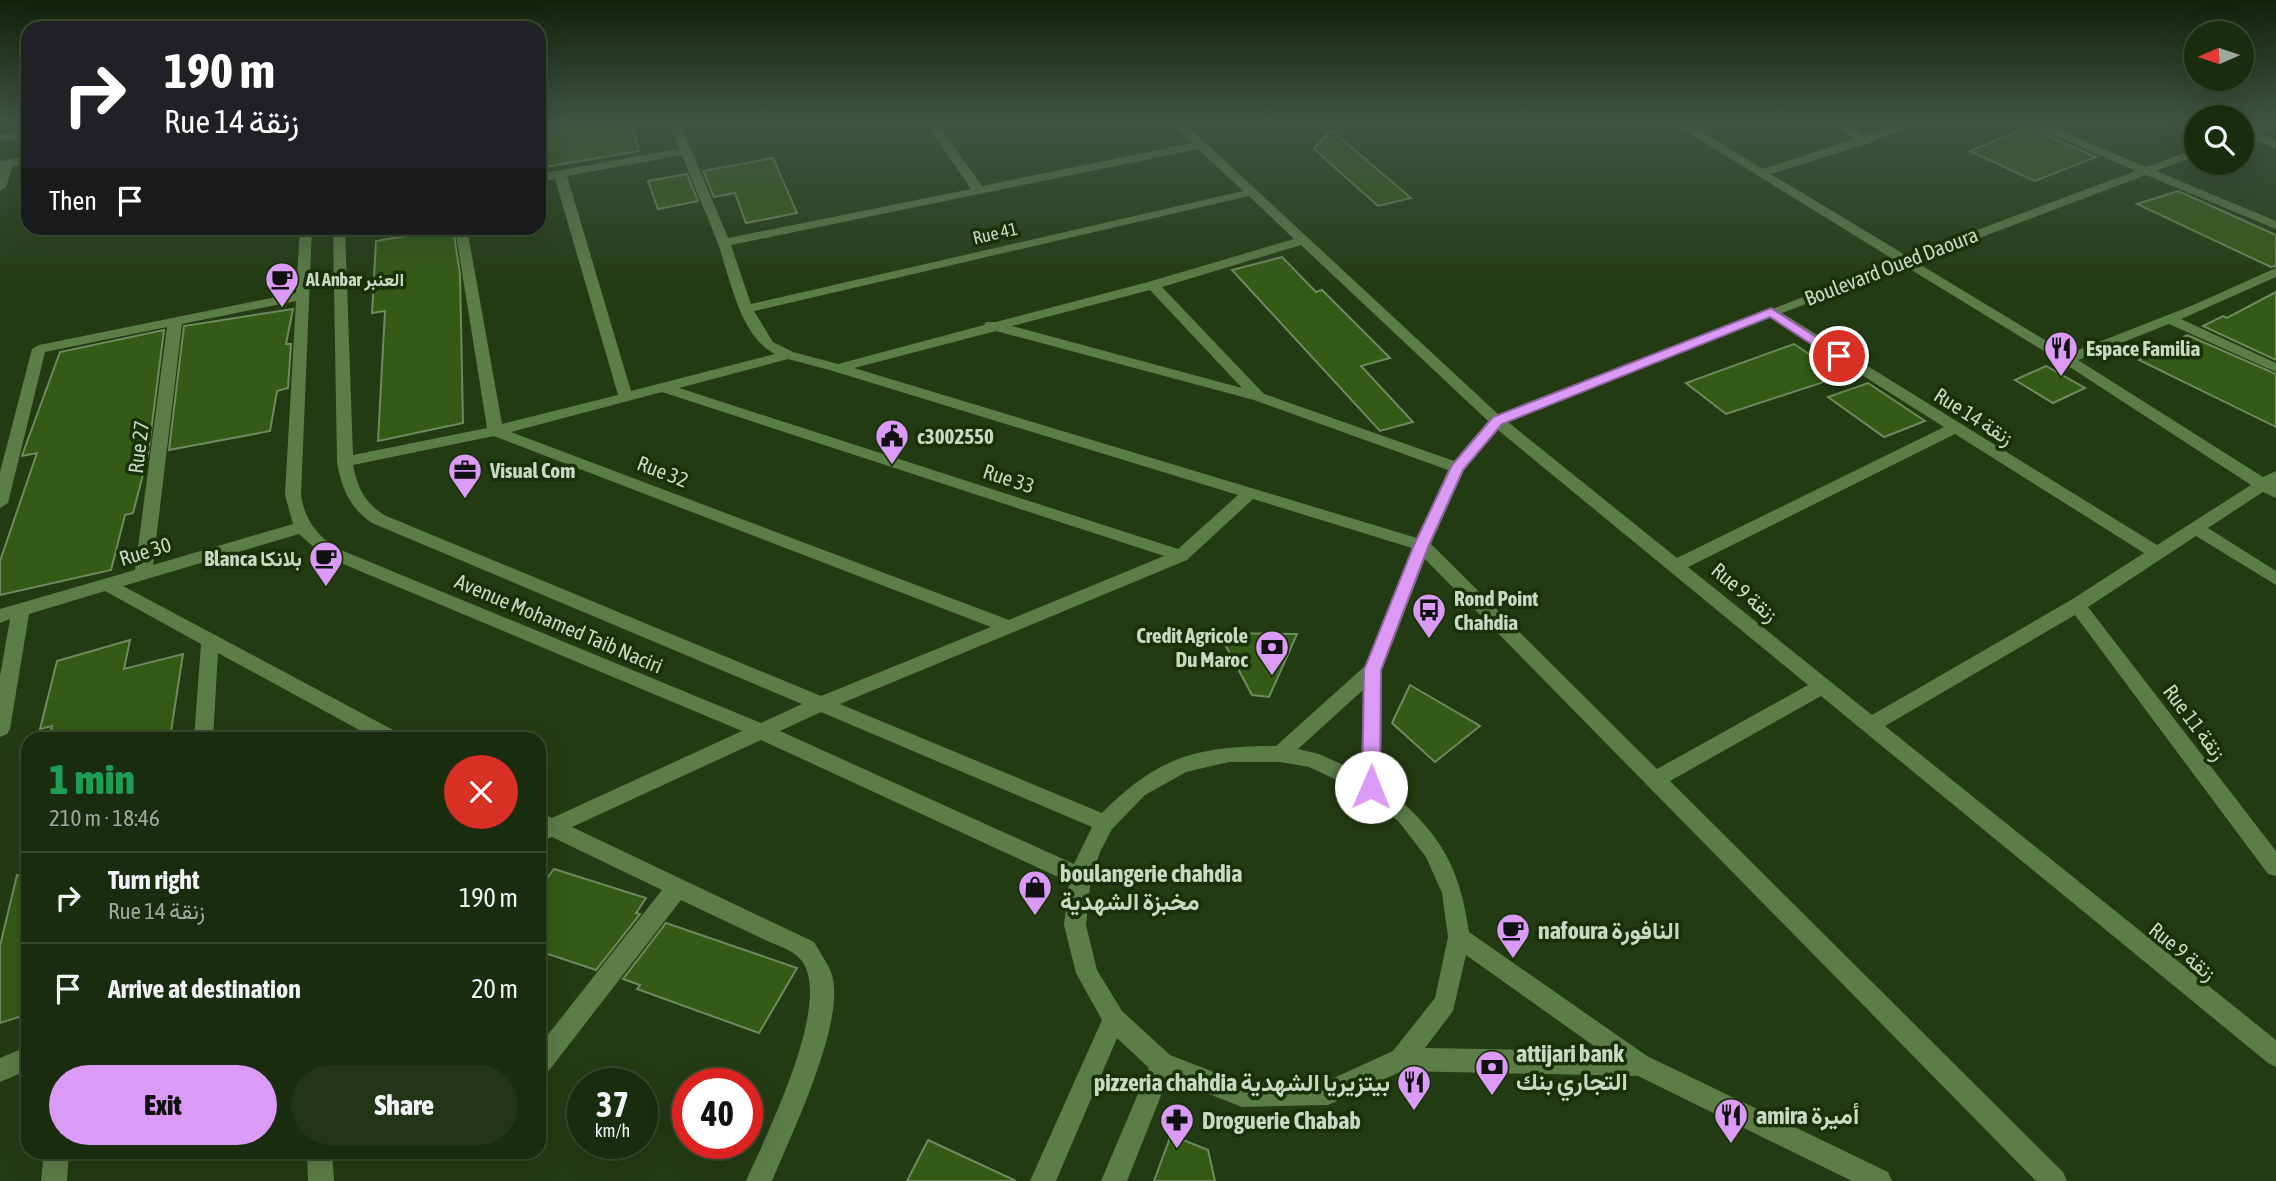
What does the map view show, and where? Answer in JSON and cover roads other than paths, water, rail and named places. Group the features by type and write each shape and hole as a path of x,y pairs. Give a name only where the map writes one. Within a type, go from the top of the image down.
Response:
{"street":[{"path":"560,175 626,398"},
{"path":"696,175 724,243 746,309 768,345 788,355 1422,545 2054,1181"},
{"path":"968,175 978,190"},
{"path":"724,243 1052,175"},
{"name":"Rue 9 زنقة","path":"1234,175 1497,421 2276,1055"},
{"path":"1766,175 2273,485 2197,528 2077,605 1869,726"},
{"name":"Boulevard Oued Daoura","path":"1371,787 1373,670 1422,545 1457,468 1497,421 1771,312 2131,175"},
{"path":"2157,175 2276,225"},
{"name":"Rue 41","path":"746,309 1252,192"},
{"name":"Avenue Mohamed Taib Naciri","path":"306,235 293,495 295,514 311,540 330,552 761,731 1080,877"},
{"name":"Avenue Mohamed Taib Naciri","path":"339,235 345,462 350,491 361,508 378,519 1105,823"},
{"path":"462,235 495,431"},
{"path":"838,368 991,325 1153,285 1304,240"},
{"path":"2067,359 2274,275"},
{"path":"1153,285 1259,397"},
{"path":"0,503 39,349 302,296"},
{"name":"Rue 14 زنقة","path":"1771,312 1953,429 2157,554"},
{"path":"2169,319 2276,368"},
{"name":"Rue 27","path":"143,576 175,323"},
{"path":"991,325 1259,397 1457,468"},
{"path":"345,462 495,431 788,355"},
{"name":"Rue 33","path":"664,388 1181,556"},
{"path":"1677,565 1953,429"},
{"name":"Rue 32","path":"495,431 1007,626"},
{"path":"546,826 821,704 1181,556 1251,492"},
{"name":"Rue 30","path":"0,616 303,527"},
{"path":"2197,528 2276,579"},
{"path":"109,586 379,732"},
{"name":"Rue 11 زنقة","path":"2077,605 2276,867"},
{"path":"0,729 21,610"},
{"path":"203,732 210,639"},
{"name":"Boulevard Oued Daoura","path":"1280,754 1373,670"},
{"path":"1655,780 1822,686"},
{"path":"1401,1059 1444,1003 1459,937 1453,893 1434,851 1406,816 1371,787 1322,764 1280,754 1229,754 1181,765 1138,789 1105,823 1090,849 1080,877 1075,925 1087,973 1114,1019 1162,1064 1242,1095 1328,1094 1401,1059 1639,1064"},
{"path":"546,828 806,949 821,978 819,1019 804,1069 760,1181"},
{"path":"546,1056 677,888"},
{"path":"1459,937 1639,1064 1879,1181"},
{"path":"1043,1181 1114,1019"},
{"path":"0,1070 21,1061"},
{"path":"1114,1181 1162,1064"},
{"path":"54,1181 56,1159"},
{"path":"320,1159 321,1181"}],"place":[{"name":"Al Anbar العنبر","path":"282,309"},
{"name":"Espace Familia","path":"2061,378"},
{"name":"c3002550","path":"892,466"},
{"name":"Visual Com","path":"465,500"},
{"name":"Blanca بلانكا","path":"326,588"},
{"name":"Rond Point Chahdia","path":"1429,640"},
{"name":"Credit Agricole Du Maroc","path":"1272,677"},
{"name":"boulangerie chahdia مخبزة الشهدية","path":"1035,917"},
{"name":"nafoura النافورة","path":"1513,960"},
{"name":"attijari bank التجاري بنك","path":"1492,1097"},
{"name":"pizzeria chahdia بيتزيريا الشهدية","path":"1414,1112"},
{"name":"amira أميرة","path":"1731,1145"},
{"name":"Droguerie Chabab","path":"1177,1150"}]}
